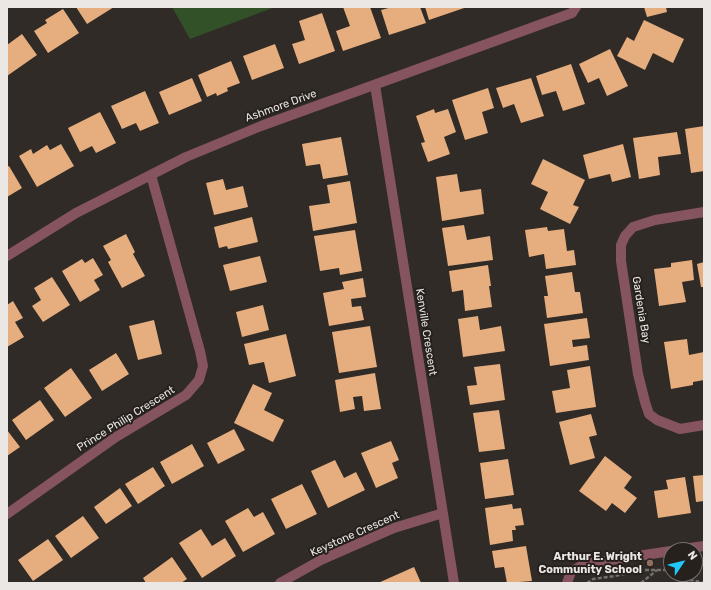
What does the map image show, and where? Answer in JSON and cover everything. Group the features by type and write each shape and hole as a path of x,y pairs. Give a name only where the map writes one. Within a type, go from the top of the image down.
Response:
{"street":[{"name":"Ashmore Drive","path":"7,256 76,213 186,157 261,126 572,13 576,7"},
{"name":"Kenville Crescent","path":"375,85 454,583"},
{"name":"Prince Philip Crescent","path":"7,514 116,437 186,395 199,380 202,366 200,351 151,175"},
{"name":"Gardenia Bay","path":"704,212 655,220 633,226 625,236 621,245 621,261 638,374 649,414 657,420 680,429 704,425"},
{"name":"Keystone Crescent","path":"280,583 321,560 394,528 443,513"},
{"path":"568,583 571,572 584,564 663,552"}],"path":[{"path":"639,570 663,570"},
{"path":"641,583 658,570"},
{"path":"587,583 593,579 615,576 634,571"},
{"path":"678,583 692,580 704,583"}],"green space":[{"path":"172,7 275,7 190,39"}],"building":[{"path":"76,7 114,7 87,24"},
{"path":"343,7 370,7 381,38 343,51 336,31 350,26"},
{"path":"392,7 420,7 426,23 389,35 381,10"},
{"path":"425,7 467,7 429,20"},
{"path":"644,7 666,7 667,12 647,17"},
{"path":"63,9 79,33 48,53 34,31 47,23 45,20"},
{"path":"322,13 335,51 299,64 292,44 305,40 299,21"},
{"path":"644,20 684,39 673,63 653,53 645,70 617,56 627,37 634,41"},
{"path":"22,34 37,55 7,76 7,45"},
{"path":"275,44 284,68 252,80 243,56"},
{"path":"610,49 628,86 607,96 599,78 588,83 579,64"},
{"path":"231,61 240,83 227,88 228,91 217,96 216,93 207,97 198,75"},
{"path":"571,64 585,104 563,111 556,91 542,95 536,76"},
{"path":"192,78 202,101 169,115 159,92"},
{"path":"531,78 544,116 521,123 514,104 503,108 496,88"},
{"path":"488,88 494,108 482,112 488,133 465,140 452,100"},
{"path":"145,91 159,123 140,131 136,123 122,129 111,106"},
{"path":"434,109 435,113 448,109 456,132 444,137 450,154 428,162 421,143 425,142 416,116"},
{"path":"100,112 116,143 96,153 92,146 80,152 68,128"},
{"path":"704,126 704,171 691,173 685,129"},
{"path":"677,132 681,154 658,157 660,175 639,179 633,138"},
{"path":"341,137 348,175 323,179 320,164 306,166 302,144"},
{"path":"61,144 74,166 37,187 19,156 31,149 33,154 47,145 50,150"},
{"path":"623,144 631,177 612,182 610,174 589,179 583,155"},
{"path":"543,159 585,180 573,205 579,207 570,224 540,209 548,192 531,184"},
{"path":"9,166 22,188 7,197 7,167"},
{"path":"457,174 460,192 481,189 484,214 442,221 436,177"},
{"path":"223,179 226,190 243,186 248,207 214,215 206,183"},
{"path":"350,181 357,223 313,231 309,206 330,203 327,185"},
{"path":"252,217 258,242 228,249 227,246 219,248 214,227"},
{"path":"464,225 467,240 490,236 493,260 448,266 442,228"},
{"path":"547,227 548,231 564,229 567,251 574,250 576,265 546,269 544,254 529,257 525,230"},
{"path":"355,230 362,271 340,275 339,268 320,271 314,236"},
{"path":"126,234 135,252 133,254 145,276 122,288 108,262 111,260 103,246"},
{"path":"260,256 267,282 230,291 223,265"},
{"path":"93,258 103,275 94,280 100,290 80,302 62,271 82,259 85,263"},
{"path":"692,260 694,280 682,282 686,302 659,306 654,269 671,267 671,263"},
{"path":"704,262 704,287 701,287 697,264"},
{"path":"488,265 492,307 465,311 463,290 452,292 449,271"},
{"path":"572,272 575,292 580,292 583,313 547,318 544,296 548,296 545,276"},
{"path":"52,277 70,305 43,322 32,306 41,300 34,288"},
{"path":"363,278 366,297 351,299 352,307 361,306 364,320 329,326 323,293 344,289 342,282"},
{"path":"13,301 23,318 15,322 24,337 7,347 7,305"},
{"path":"263,305 269,330 242,337 236,312"},
{"path":"478,316 480,330 501,326 505,351 463,357 458,319"},
{"path":"587,318 590,338 572,340 573,347 587,345 589,360 550,366 544,324"},
{"path":"154,320 162,354 138,360 129,326"},
{"path":"370,326 377,367 339,373 332,332"},
{"path":"286,334 296,376 269,383 264,362 249,365 244,344"},
{"path":"687,339 689,355 704,352 704,380 693,382 693,385 671,389 664,342"},
{"path":"116,353 129,374 102,391 89,370"},
{"path":"500,364 505,400 470,405 467,386 477,385 474,367"},
{"path":"590,366 596,407 556,413 552,391 570,388 567,370"},
{"path":"71,368 92,398 65,417 44,388"},
{"path":"375,373 381,409 364,411 362,396 353,397 355,409 340,412 335,380"},
{"path":"253,384 272,393 264,410 284,420 273,442 234,423"},
{"path":"40,400 54,420 26,440 12,420"},
{"path":"499,410 505,449 479,452 473,413"},
{"path":"591,414 597,435 589,437 595,458 570,465 559,422"},
{"path":"234,429 245,450 218,464 207,443"},
{"path":"7,430 20,447 7,456"},
{"path":"391,441 399,460 392,463 398,478 376,488 361,453"},
{"path":"192,444 204,466 172,484 160,462"},
{"path":"605,456 632,477 624,488 637,498 625,513 612,503 606,511 579,491"},
{"path":"508,459 514,495 485,499 480,463"},
{"path":"335,460 344,478 356,472 365,490 328,508 311,471"},
{"path":"153,467 165,486 138,504 125,484"},
{"path":"704,475 704,501 696,502 693,476"},
{"path":"685,477 691,513 658,518 654,491 668,489 666,480"},
{"path":"302,484 317,514 286,529 271,499"},
{"path":"120,488 132,506 106,524 94,507"},
{"path":"512,504 513,509 521,508 524,525 515,526 516,530 512,530 513,541 490,545 485,508"},
{"path":"248,508 254,517 263,512 275,534 243,552 225,521"},
{"path":"83,516 99,538 71,558 55,536"},
{"path":"201,529 212,546 225,538 236,556 202,578 179,543"},
{"path":"48,539 63,560 33,581 18,560"},
{"path":"526,546 532,581 507,583 504,567 495,568 492,551"},
{"path":"172,557 187,579 181,583 146,583 143,578"},
{"path":"414,567 421,583 378,583"}],"place":[{"name":"Arthur E. Wright Community School","path":"650,563"}]}
